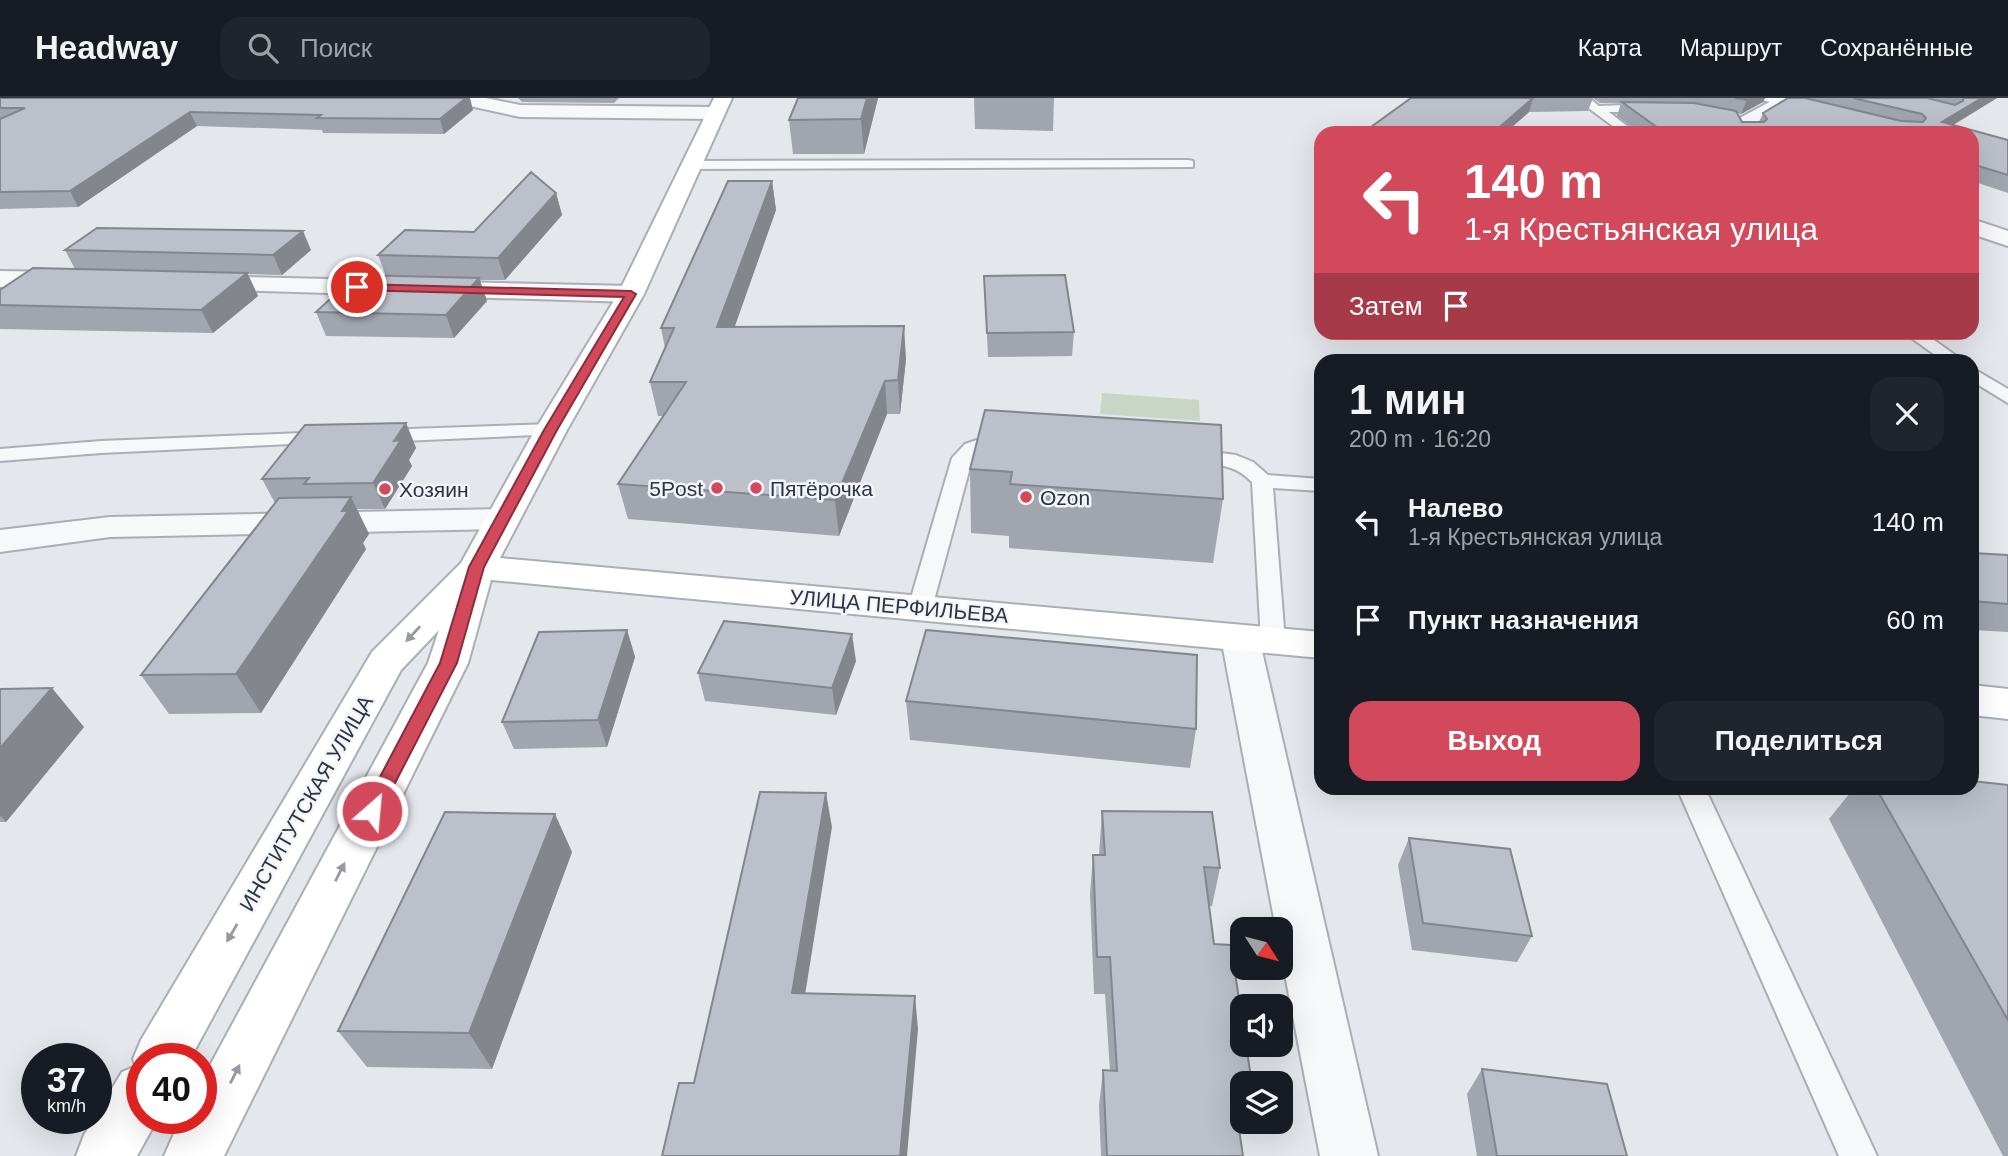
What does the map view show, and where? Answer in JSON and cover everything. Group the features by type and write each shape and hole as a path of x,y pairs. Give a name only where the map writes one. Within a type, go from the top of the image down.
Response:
{"main road":[{"name":"ИНСТИТУТСКАЯ УЛИЦА","path":"192,1156 448,663 477,567 551,430 631,294 719,105"},
{"name":"ИНСТИТУТСКАЯ УЛИЦА","path":"169,1043 386,662 477,567"},
{"name":"УЛИЦА ПЕРФИЛЬЕВА","path":"477,567 1314,644"},
{"path":"1979,702 2008,704"},
{"path":"105,1156 126,1119"}],"street":[{"path":"419,98 465,99 520,111 719,105"},
{"path":"1743,125 1787,100"},
{"path":"1979,229 2008,239"},
{"path":"0,279 96,281"},
{"path":"178,283 631,294"},
{"path":"0,541 110,527 503,519"},
{"path":"1257,639 1349,1156"}],"lane":[{"path":"1581,98 1621,126"},
{"path":"1762,98 1787,100 1820,112"},
{"path":"1600,109 1670,108"},
{"path":"691,165 1188,164"},
{"path":"1923,340 1944,354"},
{"path":"1979,378 2008,397"},
{"path":"0,456 101,447 551,430"},
{"path":"920,608 962,458 972,446 996,441 1036,444"},
{"path":"1170,453 1224,457 1250,466 1262,481 1257,639"},
{"path":"1262,481 1314,485"},
{"path":"1694,795 1858,1156"}],"green space":[{"path":"1102,393 1199,400 1200,421 1100,414"}],"building":[{"path":"0,98 466,98 440,119 317,118 321,115 190,112 70,191 0,192 0,119 25,108 0,108"},
{"path":"798,98 867,98 861,119 789,120"},
{"path":"1411,98 1533,98 1501,126 1372,126"},
{"path":"1788,98 1805,98 1901,121 1923,122 1926,118 1922,114 1853,98 1927,98 1955,105 1963,101 1963,98 1982,98 1942,122 1957,126 1655,126 1622,102 1694,103 1736,111 1742,122 1764,122 1767,119 1763,113"},
{"path":"1979,132 2008,140 2008,175 1979,166"},
{"path":"531,172 556,193 498,258 378,255 405,230 474,232"},
{"path":"728,181 772,181 717,327 904,326 898,380 885,381 835,500 618,484 686,382 650,382 674,328 661,328"},
{"path":"97,228 303,231 273,255 65,250"},
{"path":"33,268 247,273 201,310 0,305 0,290"},
{"path":"356,275 479,278 446,315 316,312"},
{"path":"1065,275 1074,332 987,333 984,276"},
{"path":"985,410 1221,425 1223,499 1010,484 1012,472 970,469"},
{"path":"406,423 394,441 401,440 373,483 304,484 309,478 262,479 305,425"},
{"path":"351,497 342,511 348,511 236,674 141,675 279,498"},
{"path":"1979,553 2008,555 2008,604 1979,602"},
{"path":"724,621 852,634 832,688 698,673"},
{"path":"627,630 598,720 502,722 539,632"},
{"path":"926,630 1197,655 1196,729 906,701"},
{"path":"52,688 0,748 0,689"},
{"path":"1979,782 2008,785 2008,1020 1880,795 1979,795"},
{"path":"760,792 826,793 792,993 915,996 900,1156 662,1156 679,1083 694,1083"},
{"path":"1102,811 1212,812 1220,868 1204,867 1214,944 1230,945 1230,980 1236,980 1238,994 1230,994 1230,1057 1248,1057 1250,1071 1230,1071 1230,1134 1240,1134 1243,1156 1107,1156 1103,1070 1117,1071 1110,957 1097,957 1093,855 1105,855"},
{"path":"445,812 555,814 469,1033 338,1031"},
{"path":"1409,838 1510,849 1532,936 1423,923"},
{"path":"1482,1069 1607,1084 1627,1156 1497,1156"}],"place":[{"name":"5Post","path":"717,488"},
{"name":"Пятёрочка","path":"756,488"},
{"name":"Хозяин","path":"385,489"},
{"name":"Ozon","path":"1026,497"}],"route":[{"path":"357,287 631,294 551,430 477,567 448,663 372,811"}]}
